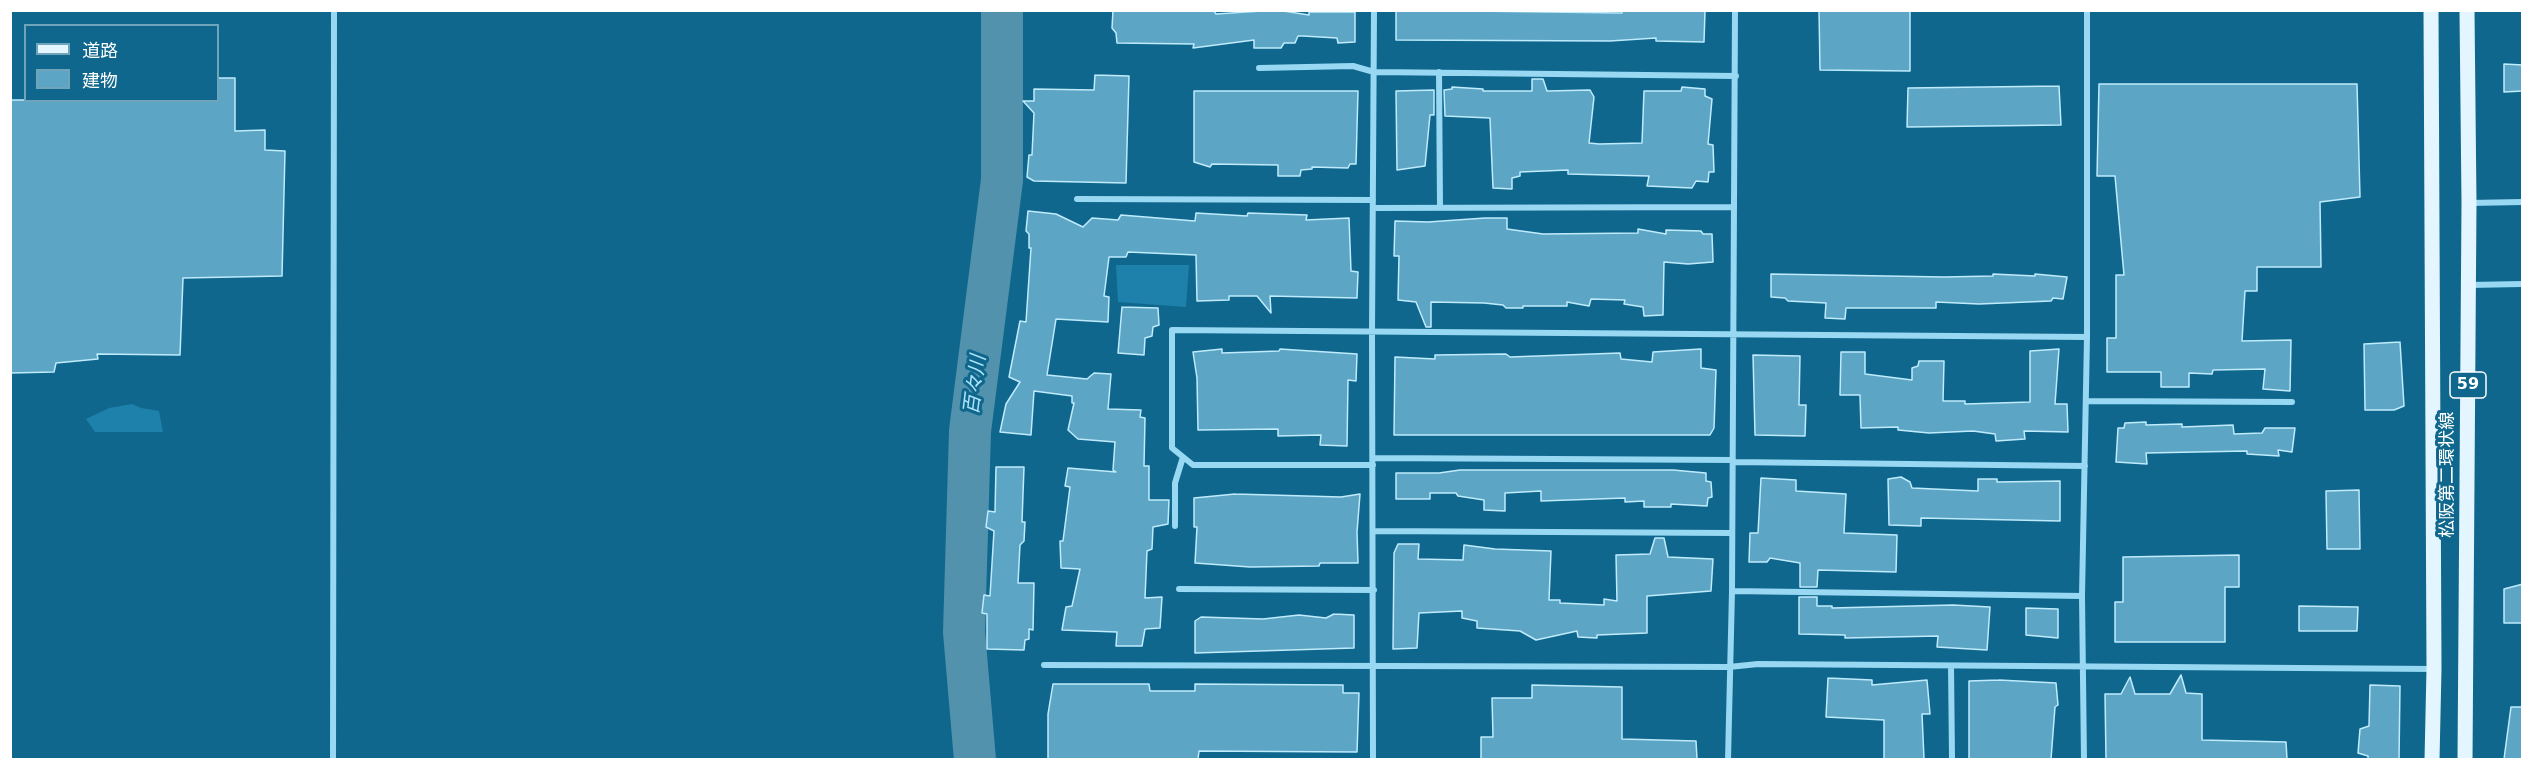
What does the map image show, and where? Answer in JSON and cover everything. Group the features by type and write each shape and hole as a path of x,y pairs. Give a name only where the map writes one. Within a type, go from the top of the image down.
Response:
{"main road":[{"name":"松阪第二環状線","path":"2431,10 2434,669 2432,759"},
{"name":"松阪第二環状線","path":"2465,759 2469,285 2467,10"}],"street":[{"path":"333,759 334,10"},
{"path":"1373,759 1374,10"},
{"path":"1728,759 1732,591 1735,10"},
{"path":"2084,759 2082,596 2087,337 2087,10"},
{"path":"1259,68 1353,66 1374,72 1736,76"},
{"path":"1439,72 1440,207"},
{"path":"1077,199 1373,200"},
{"path":"2469,203 2523,202"},
{"path":"1373,208 1733,207"},
{"path":"2469,285 2523,284"},
{"path":"2085,466 1733,461 1373,461 1193,465 1172,448 1172,330 2087,337"},
{"path":"2086,401 2292,402"},
{"path":"1175,526 1175,483 1183,457"},
{"path":"1373,531 1731,533"},
{"path":"1179,589 1374,590"},
{"path":"1732,591 2082,596"},
{"path":"1044,665 1730,667 1758,664 2434,669"},
{"path":"1951,666 1952,758"}],"shaded area":[{"path":"1116,265 1189,265 1186,307 1118,302"},
{"path":"132,404 159,411 163,432 95,432 86,419 109,408"}],"building":[{"path":"1113,10 1213,10 1216,14 1277,10 1309,15 1309,12 1355,12 1355,42 1338,43 1337,38 1298,36 1295,43 1284,43 1281,48 1254,48 1254,40 1193,48 1194,44 1117,43 1116,33 1112,28"},
{"path":"1396,10 1622,13 1622,10 1705,11 1704,42 1656,41 1656,38 1610,41 1396,40"},
{"path":"1819,10 1910,10 1910,71 1820,70"},
{"path":"2504,64 2523,65 2523,91 2504,92"},
{"path":"1095,75 1129,76 1126,183 1034,181 1027,177 1029,155 1032,155 1034,113 1023,101 1034,101 1034,89 1094,90"},
{"path":"219,78 235,78 235,131 265,130 265,150 285,151 282,276 183,278 180,355 97,354 98,359 56,363 54,372 10,373 10,100 24,100 24,102 219,102"},
{"path":"1532,79 1543,79 1547,91 1590,90 1594,97 1589,143 1599,144 1642,143 1644,91 1681,91 1682,87 1705,89 1705,96 1712,99 1708,144 1713,145 1714,172 1709,172 1708,182 1696,181 1692,188 1647,186 1649,176 1568,174 1568,170 1520,172 1520,176 1512,178 1512,189 1493,188 1490,118 1445,116 1444,90 1452,89 1452,87 1483,89 1483,91 1532,91"},
{"path":"2099,84 2357,84 2360,197 2320,202 2321,267 2257,267 2257,291 2245,291 2242,341 2291,340 2290,391 2263,389 2265,369 2213,370 2212,374 2189,373 2189,387 2161,387 2161,372 2107,372 2107,338 2116,338 2116,275 2124,275 2115,176 2097,176"},
{"path":"2059,86 2061,125 1907,127 1908,88"},
{"path":"1434,90 1434,115 1430,115 1425,166 1397,170 1396,91"},
{"path":"1194,91 1358,91 1356,164 1350,164 1348,168 1312,167 1312,169 1301,170 1300,176 1278,176 1278,165 1212,164 1210,167 1194,162"},
{"path":"1028,211 1056,214 1083,227 1092,218 1118,220 1121,215 1195,221 1196,213 1247,216 1248,213 1307,215 1306,220 1349,218 1351,271 1358,272 1357,298 1270,296 1271,313 1257,296 1229,296 1229,300 1197,301 1196,255 1128,252 1126,257 1109,257 1104,296 1109,297 1108,322 1056,319 1047,375 1087,379 1094,373 1111,374 1108,409 1141,410 1140,417 1145,418 1144,466 1149,466 1149,500 1169,500 1168,524 1153,527 1152,549 1147,551 1145,598 1162,597 1160,628 1145,629 1142,646 1116,646 1117,632 1062,630 1066,607 1072,606 1080,569 1061,568 1060,541 1063,541 1070,487 1065,486 1068,468 1116,472 1113,470 1115,442 1078,439 1068,430 1074,403 1072,403 1072,396 1034,391 1031,435 1000,432 1006,404 1020,382 1009,377 1020,321 1026,322 1031,248 1029,248 1029,234 1026,231"},
{"path":"1507,218 1507,229 1543,234 1638,233 1638,229 1666,234 1666,230 1701,231 1703,234 1712,234 1713,262 1688,264 1664,262 1663,315 1644,316 1643,307 1624,304 1625,300 1591,299 1589,306 1567,302 1567,306 1523,306 1523,308 1506,308 1503,305 1484,303 1431,302 1431,327 1426,327 1416,302 1398,300 1399,256 1394,256 1395,221 1428,222"},
{"path":"1771,274 1944,277 1993,276 1993,274 2035,276 2035,274 2067,277 2063,299 1979,304 1936,302 1936,308 1846,308 1845,319 1825,318 1826,303 1788,301 1785,298 1771,297"},
{"path":"1122,307 1158,308 1159,325 1153,327 1152,336 1145,338 1144,355 1118,353"},
{"path":"2400,342 2404,406 2394,410 2365,410 2364,344"},
{"path":"1222,349 1222,353 1279,351 1280,349 1357,354 1356,381 1348,380 1347,446 1320,445 1321,435 1278,436 1278,429 1198,430 1197,378 1193,352"},
{"path":"1701,349 1701,368 1716,370 1714,428 1710,435 1394,435 1395,357 1435,359 1435,355 1506,354 1510,357 1620,353 1621,359 1652,362 1653,352"},
{"path":"2059,349 2055,404 2067,404 2068,432 2024,431 2025,439 1996,441 1995,434 1973,431 1929,433 1898,430 1898,427 1861,428 1860,395 1840,395 1841,352 1865,352 1865,374 1912,380 1912,368 1918,366 1919,361 1944,361 1943,401 1965,401 1965,404 2030,402 2030,351"},
{"path":"1753,355 1800,356 1799,405 1806,405 1805,436 1755,435"},
{"path":"2146,422 2146,425 2182,424 2182,427 2233,425 2234,434 2262,433 2265,428 2295,428 2292,452 2278,450 2279,456 2247,454 2247,451 2146,453 2147,464 2116,462 2118,428 2124,428 2125,423"},
{"path":"996,467 1024,467 1022,522 1025,522 1024,541 1020,545 1018,583 1034,583 1033,630 1029,629 1029,639 1025,640 1024,650 987,649 987,614 982,613 984,595 990,596 994,531 986,527 988,511 995,512"},
{"path":"1460,470 1673,470 1706,473 1706,481 1711,482 1712,497 1708,498 1707,506 1671,504 1671,507 1644,507 1644,501 1625,502 1625,498 1541,501 1541,491 1505,493 1505,511 1484,510 1484,500 1458,496 1456,493 1430,493 1430,499 1396,499 1396,473 1439,473"},
{"path":"1901,477 1910,482 1912,488 1978,491 1978,479 1997,479 1997,482 2060,481 2060,521 1921,518 1921,526 1889,525 1888,479"},
{"path":"1761,478 1796,480 1796,491 1846,494 1844,533 1897,535 1896,572 1818,570 1817,587 1800,587 1800,563 1770,558 1767,562 1749,562 1750,533 1758,533"},
{"path":"2359,490 2360,549 2327,549 2326,491"},
{"path":"1235,494 1341,497 1360,494 1357,532 1358,563 1250,567 1195,563 1197,527 1194,527 1194,498"},
{"path":"1655,538 1664,538 1668,557 1713,559 1711,591 1647,596 1647,633 1597,635 1597,638 1578,637 1577,631 1536,640 1520,631 1477,628 1477,621 1462,618 1462,611 1419,613 1417,648 1393,649 1394,553 1398,544 1419,544 1418,559 1463,560 1464,545 1495,549 1551,551 1549,600 1560,600 1560,603 1604,605 1604,599 1617,601 1616,555 1650,554"},
{"path":"2239,555 2239,587 2225,587 2225,642 2115,642 2115,602 2123,602 2123,557"},
{"path":"2523,584 2523,623 2504,623 2504,589"},
{"path":"1799,597 1817,597 1817,606 1832,606 1832,608 1953,605 1990,607 1987,650 1937,647 1938,636 1845,638 1845,635 1799,634"},
{"path":"2299,606 2358,607 2357,631 2299,631"},
{"path":"2026,608 2058,609 2058,638 2026,635"},
{"path":"1334,614 1354,615 1354,648 1195,653 1195,621 1201,617 1263,619 1299,615 1326,618"},
{"path":"2181,675 2186,693 2202,694 2202,740 2286,742 2287,759 2106,759 2105,694 2121,694 2130,677 2135,694 2170,694"},
{"path":"1828,678 1872,680 1872,685 1927,680 1930,714 1922,714 1924,759 1884,759 1884,720 1826,717"},
{"path":"1969,681 2056,683 2058,705 2055,707 2051,759 1969,759"},
{"path":"1053,684 1149,684 1150,691 1195,691 1195,684 1343,685 1343,693 1359,693 1357,752 1199,751 1198,759 1048,759 1048,714"},
{"path":"1532,685 1622,687 1622,739 1696,741 1697,759 1481,759 1481,737 1493,737 1492,698 1532,698"},
{"path":"2370,685 2400,686 2399,759 2368,759 2368,756 2358,753 2360,729 2369,726"},
{"path":"2511,707 2523,707 2523,759 2504,759"}],"waterway":[{"name":"百々川","path":"975,760 964,632 970,431 1002,180 1002,10"}]}
